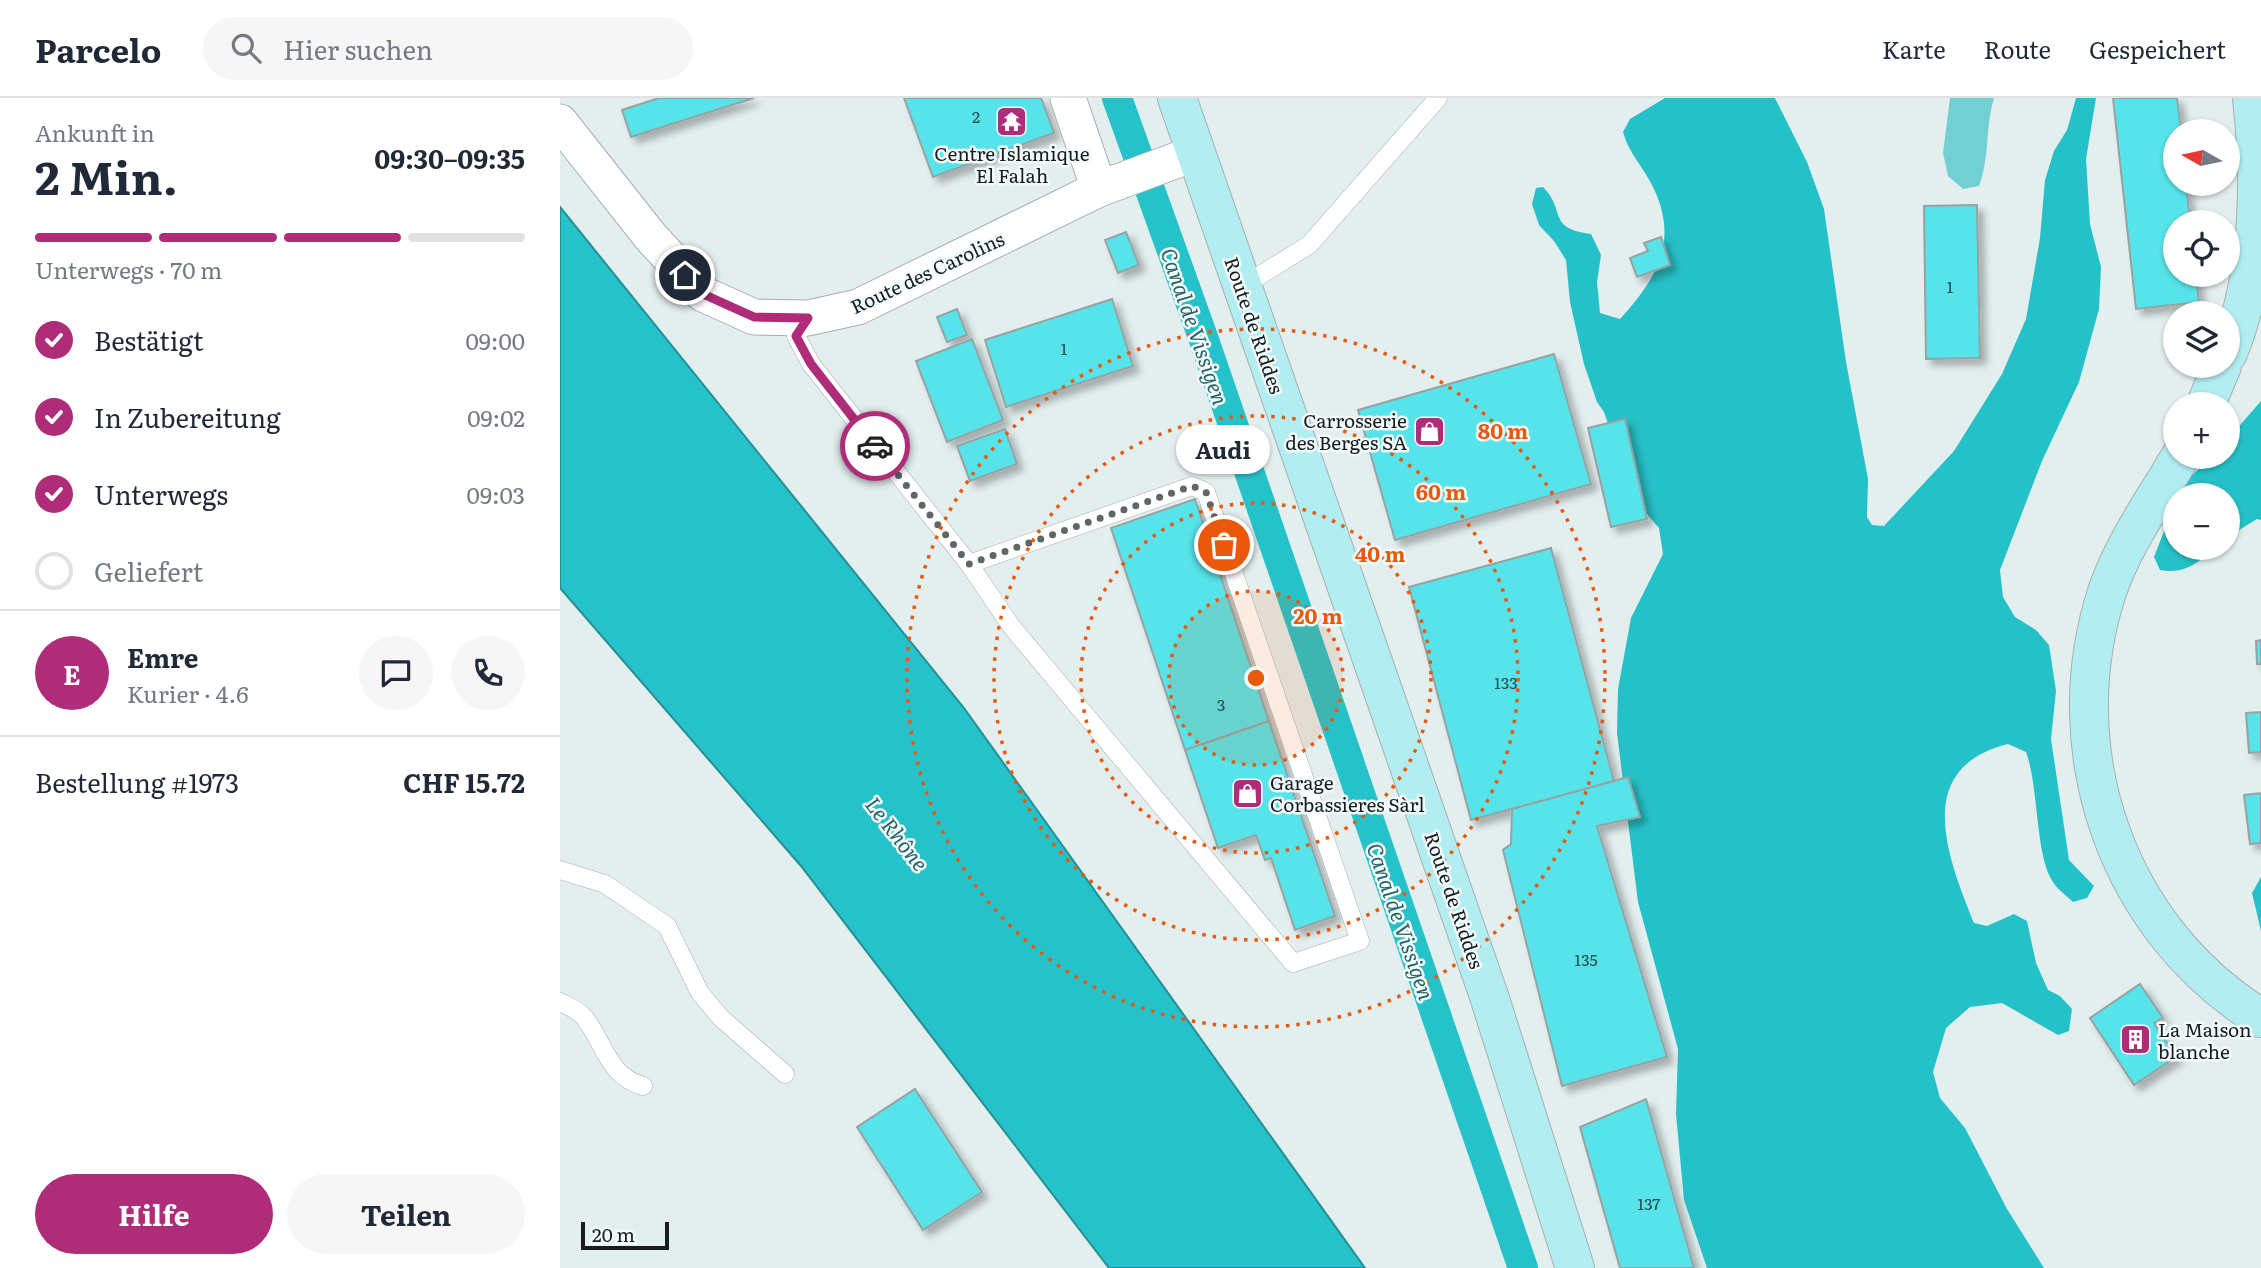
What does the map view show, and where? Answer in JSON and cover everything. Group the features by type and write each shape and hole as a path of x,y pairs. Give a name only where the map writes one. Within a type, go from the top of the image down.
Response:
{"street":[{"path":"1068,98 1099,189"},
{"name":"Route de Riddes","path":"1177,98 1489,996 1575,1268"},
{"path":"2240,310 2256,244 2258,154 2252,98"},
{"name":"Route des Carolins","path":"560,122 650,236 703,294 754,317 808,318 858,307 1099,189 1196,153"},
{"path":"2173,469 2125,552 2108,591 2092,661 2089,736 2108,825 2137,891 2160,927 2206,979 2230,999 2261,1018"}],"lane":[{"path":"1241,287 1309,244 1438,98"},
{"path":"808,318 796,336 811,364 969,564 1011,626 1293,964 1360,941 1206,492 1192,486 969,564"},
{"path":"560,870 605,884 667,926 700,993 721,1018 785,1074"},
{"path":"560,1002 582,1014 611,1067 629,1082 643,1086"}],"shaded area":[{"path":"1665,98 1775,98 1807,162 1824,209 1846,362 1868,479 1867,517 1872,525 1884,526 1954,451 2002,374 2026,319 2040,238 2045,180 2054,151 2067,130 2076,98 2096,98 2086,159 2090,224 2101,267 2099,309 2079,382 2042,461 2000,570 2003,597 2015,617 2036,630 2049,645 2056,691 2051,739 2069,860 2094,886 2087,898 2073,902 2053,882 2043,856 2026,752 2008,744 1978,756 1958,773 1948,794 1945,817 1954,870 1974,923 1987,926 2014,914 2027,921 2036,963 2048,990 2060,996 2072,1009 2069,1031 2058,1035 2002,1003 1970,1007 1946,1028 1933,1072 1940,1098 1965,1128 2007,1209 2044,1268 1707,1268 1684,1200 1676,1114 1678,1049 1638,902 1617,733 1618,689 1631,618 1663,554 1659,528 1634,499 1584,364 1570,302 1566,260 1554,241 1539,225 1532,204 1536,188 1543,187 1562,223 1568,228 1591,234 1601,255 1597,282 1600,313 1620,319 1653,275 1664,243 1661,208 1654,189 1623,132 1630,119"},
{"path":"1950,98 1994,98 1985,164 1979,186 1963,189 1948,176 1943,153"},
{"path":"2261,401 2261,520 2257,519 2240,530 2240,483 2185,483 2198,469 2240,469 2240,425"},
{"path":"2163,534 2163,560 2200,560 2184,569 2169,571 2160,570 2154,557"},
{"path":"2261,877 2261,931 2252,893"}],"water":[{"name":"Le Rhône","path":"560,207 964,708 1365,1268 1109,1268 801,866 560,588"}],"building":[{"path":"659,98 754,98 631,137 622,110"},
{"path":"904,98 1041,98 1054,133 933,177"},
{"path":"2113,98 2177,98 2180,119 2163,119 2163,196 2187,196 2189,210 2163,210 2163,287 2197,287 2199,301 2163,301 2163,306 2136,309"},
{"path":"1977,205 1980,358 1926,359 1924,206"},
{"path":"1126,232 1139,265 1118,273 1105,240"},
{"path":"1661,237 1670,265 1637,277 1630,258 1648,251 1644,243"},
{"path":"1112,299 1133,366 1006,407 985,340"},
{"path":"957,309 967,335 947,342 937,317"},
{"path":"972,339 1003,420 947,442 916,361"},
{"path":"1554,354 1591,484 1395,540 1358,410"},
{"path":"1625,419 1647,519 1611,527 1588,428"},
{"path":"1005,429 1017,464 970,481 957,446"},
{"path":"1195,499 1269,721 1185,750 1111,528"},
{"path":"1551,548 1614,781 1471,820 1409,587"},
{"path":"2261,640 2261,664 2257,664 2256,641"},
{"path":"2261,712 2261,752 2249,753 2246,713"},
{"name":"Garage Corbassieres Sàrl","path":"1269,721 1335,916 1295,930 1271,858 1265,860 1256,835 1218,848 1185,750"},
{"path":"1628,777 1640,817 1597,826 1667,1057 1562,1086 1503,850 1511,844 1512,809"},
{"path":"2261,793 2261,843 2250,844 2244,795"},
{"name":"La Maison blanche","path":"2140,984 2163,1018 2154,1023 2176,1057 2134,1085 2090,1018"},
{"path":"915,1089 982,1192 923,1230 857,1127"},
{"path":"1646,1099 1694,1268 1620,1268 1580,1127"}],"waterway":[{"name":"Canal de Vissigen","path":"1117,98 1204,340 1523,1268"}],"way so far":[{"path":"875,446 969,564 1192,486 1206,492 1224,545"}],"place":[{"name":"Centre Islamique El Falah","path":"1012,122"},
{"name":"Carrosserie des Berges SA","path":"1430,431"},
{"name":"Audi","path":"1224,545"},
{"name":"Garage Corbassieres Sàrl","path":"1247,793"},
{"name":"La Maison blanche","path":"2135,1040"}],"route":[{"path":"685,275 703,294 754,317 808,318 796,336 811,364 875,446"}]}
